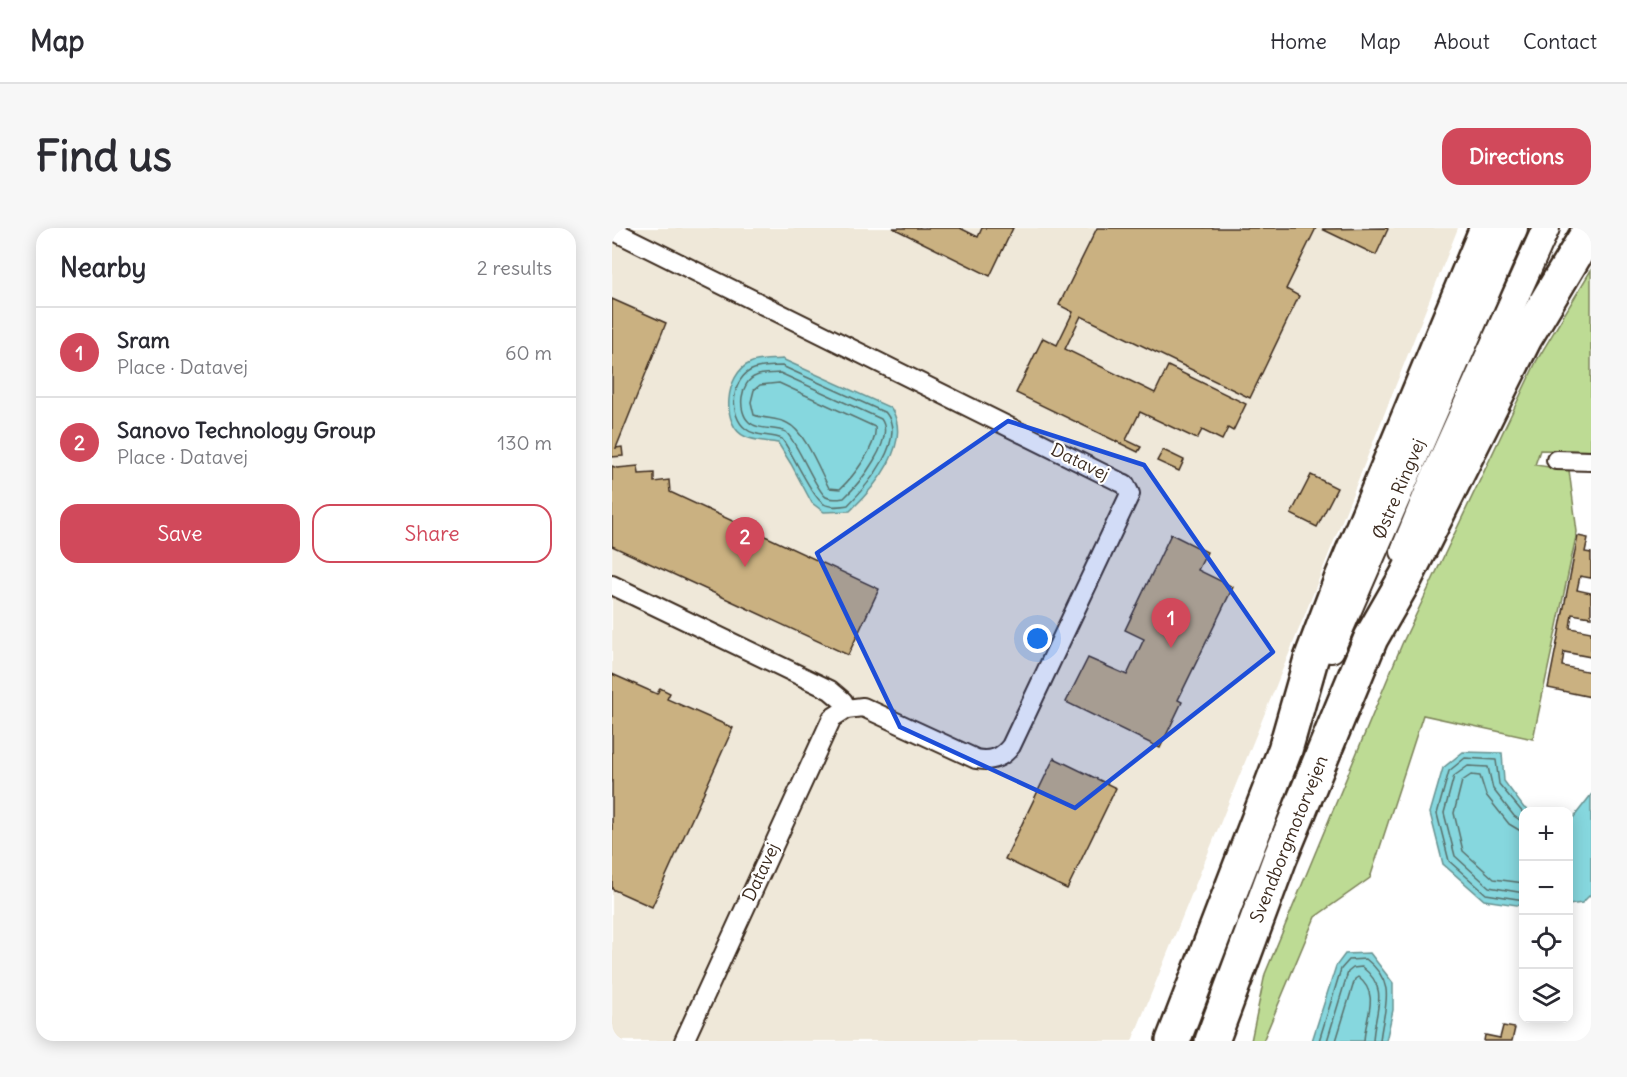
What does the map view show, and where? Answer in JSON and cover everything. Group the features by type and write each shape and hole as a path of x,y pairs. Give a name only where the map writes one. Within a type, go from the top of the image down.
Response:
{"highway":[{"name":"Svendborgmotorvejen","path":"1173,1041 1285,750 1311,658 1341,580 1487,228"},
{"name":"Svendborgmotorvejen","path":"1212,1040 1281,858 1371,638 1406,577 1525,338 1591,228"}],"main road":[{"name":"Østre Ringvej","path":"1285,750 1326,662 1514,228"},
{"name":"Østre Ringvej","path":"1371,638 1434,478 1546,228"}],"street":[{"name":"Datavej","path":"612,230 1120,482 1129,489 1130,494 1011,746 1002,755 991,760 976,759 863,707 846,709 832,718 684,1041"},
{"path":"1556,460 1591,461"},
{"path":"612,585 830,690 843,701 846,709"}],"highlighted area":[{"path":"1008,421 1144,465 1273,652 1075,808 900,727 817,553"}],"shaded area":[{"path":"612,228 1458,228 1132,1041 612,1041"}],"green space":[{"path":"1591,270 1591,451 1540,450 1535,465 1569,470 1577,532 1533,739 1423,715 1370,878 1315,917 1263,1041 1251,1041 1265,974 1402,644 1537,360"}],"water":[{"path":"782,359 891,408 897,421 894,450 888,464 870,490 850,511 824,512 812,503 778,443 746,437 732,422 729,412 731,388 742,369 750,363 761,360"},
{"path":"1463,752 1502,753 1504,781 1523,807 1519,807 1519,905 1484,900 1443,864 1430,813 1443,768"},
{"path":"1591,795 1591,894 1582,903 1573,904 1573,861 1573,818"},
{"path":"1370,953 1393,983 1393,1010 1386,1041 1312,1041 1336,966 1345,954"}],"building":[{"path":"893,228 960,228 978,237 982,228 1013,228 990,276"},
{"path":"1097,228 1316,228 1286,289 1299,296 1250,398 1081,316 1065,349 1155,393 1168,366 1246,404 1233,431 1228,428 1222,440 1202,430 1197,439 1140,412 1126,440 1141,447 1138,452 1016,393 1043,338 1057,345 1073,312 1059,305"},
{"path":"1387,228 1376,255 1322,229"},
{"path":"612,299 666,323 616,448 622,447 623,456 612,457"},
{"path":"1163,450 1184,460 1179,471 1157,461"},
{"path":"612,466 617,468 638,466 639,474 654,473 654,482 669,480 670,492 879,589 848,655 612,546"},
{"path":"1311,475 1337,488 1317,527 1291,514"},
{"path":"1171,534 1207,552 1198,570 1233,587 1178,700 1182,702 1160,748 1066,702 1088,658 1127,675 1144,639 1125,630"},
{"path":"1578,536 1588,538 1585,552 1591,553 1591,578 1580,576 1577,590 1591,593 1591,617 1572,614 1570,628 1591,632 1591,657 1564,652 1562,666 1591,672 1591,697 1548,688"},
{"path":"612,674 657,694 660,688 670,693 667,699 733,728 652,907 612,889"},
{"path":"1054,758 1116,788 1067,889 1005,859"},
{"path":"1503,1026 1515,1028 1512,1041 1484,1041 1485,1035 1500,1038"}],"place":[{"name":"Sanovo Technology Group","path":"745,567"},
{"name":"Sram","path":"1171,648"}]}
